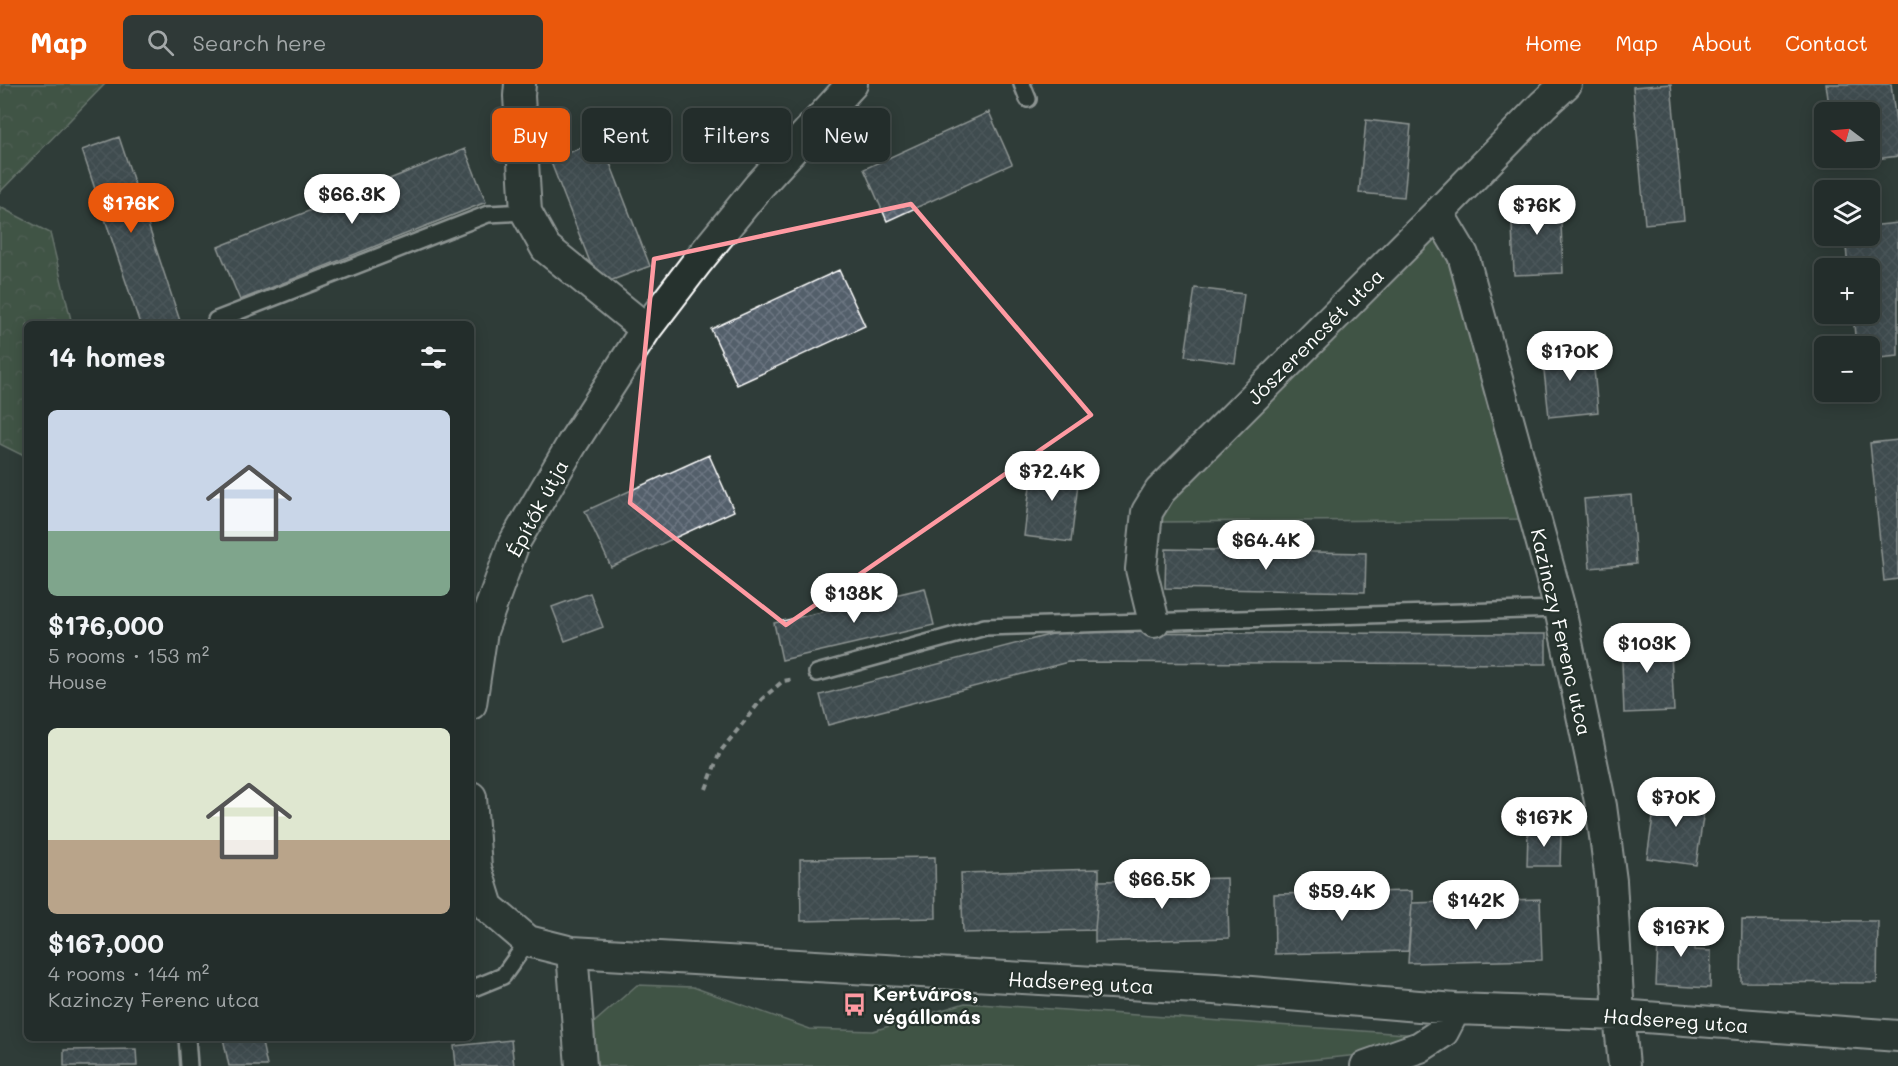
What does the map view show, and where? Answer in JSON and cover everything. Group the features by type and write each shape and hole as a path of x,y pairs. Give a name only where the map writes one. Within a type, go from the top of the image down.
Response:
{"street":[{"path":"520,84 526,213 546,248 646,329"},
{"name":"Építők útja","path":"474,684 482,631 514,543 572,444 646,329 759,186 852,84"},
{"name":"Jószerencsét utca","path":"1154,622 1141,569 1147,512 1160,491 1566,84"},
{"name":"Kazinczy Ferenc utca","path":"1438,213 1463,255 1560,609 1601,806 1611,881 1624,1066"},
{"path":"474,840 476,868 488,907 528,941"},
{"name":"Hadsereg utca","path":"528,941 572,952 1215,989 1455,1009 1619,1015 1898,1036"},
{"path":"572,952 581,1066"},
{"path":"1366,1066 1420,1047 1443,1032 1455,1009"}],"lane":[{"path":"1022,84 1028,99"},
{"path":"216,320 488,214 526,213"},
{"path":"817,674 985,627 1560,609"},
{"path":"474,988 503,976 528,941"},
{"path":"186,1041 189,1066"}],"path":[{"path":"706,789 720,752 762,699 783,681 817,674"}],"highlighted area":[{"path":"911,204 1091,415 786,625 630,503 654,259"}],"green space":[{"path":"0,84 105,84 0,192"},
{"path":"0,207 50,233 71,321 24,321 24,456 0,444"},
{"path":"1436,234 1461,267 1530,519 1159,522 1157,512"},
{"path":"637,985 693,987 810,1029 873,1031 965,1003 1434,1036 1359,1055 1250,1066 596,1066 589,1027"}],"building":[{"path":"1671,84 1684,220 1645,224 1633,87"},
{"path":"1826,84 1891,84 1898,156 1880,158 1880,102 1829,102"},
{"path":"989,112 1012,164 887,221 864,169 879,162 890,162 890,157"},
{"path":"1366,120 1411,125 1404,197 1359,193"},
{"path":"119,137 180,321 139,321 82,150"},
{"path":"582,147 582,162 610,162 650,266 599,285 551,162 570,162 570,152"},
{"path":"465,149 486,202 240,300 218,247"},
{"path":"1560,198 1563,273 1514,275 1511,199"},
{"path":"1898,223 1898,356 1880,358 1880,336 1855,336 1854,324 1880,324 1880,258 1847,258 1846,246 1880,246 1880,225"},
{"path":"839,270 865,326 737,385 711,329"},
{"path":"1195,288 1244,294 1235,363 1185,356"},
{"path":"1592,347 1598,412 1549,417 1542,352"},
{"path":"1898,440 1898,579 1884,581 1870,443"},
{"path":"709,455 734,511 611,567 585,511"},
{"path":"1033,461 1080,467 1071,542 1024,536"},
{"path":"1631,495 1636,564 1590,568 1584,499"},
{"path":"1166,549 1366,553 1365,592 1165,588"},
{"path":"925,588 934,625 782,660 774,623"},
{"path":"590,593 603,627 565,641 552,607"},
{"path":"1060,632 1546,634 1546,664 1068,662 828,725 820,695"},
{"path":"1670,635 1674,711 1624,713 1621,637"},
{"path":"1657,790 1706,797 1696,865 1647,858"},
{"path":"1528,831 1561,831 1560,866 1527,866"},
{"path":"935,857 936,918 801,921 800,859"},
{"path":"1099,869 1095,930 963,933 961,873"},
{"path":"1227,878 1229,938 1095,942 1099,881"},
{"path":"1412,891 1408,951 1275,954 1274,894"},
{"path":"1540,899 1542,960 1408,963 1412,903"},
{"path":"1742,920 1878,921 1877,983 1741,982"},
{"path":"1659,922 1695,924 1694,950 1711,951 1710,988 1656,985"},
{"path":"511,1040 514,1066 456,1066 454,1046"},
{"path":"224,1041 262,1041 267,1066 229,1066"},
{"path":"136,1049 137,1066 64,1066 64,1050"}],"place":[{"name":"Kertváros, végállomás","path":"855,1004"}]}
